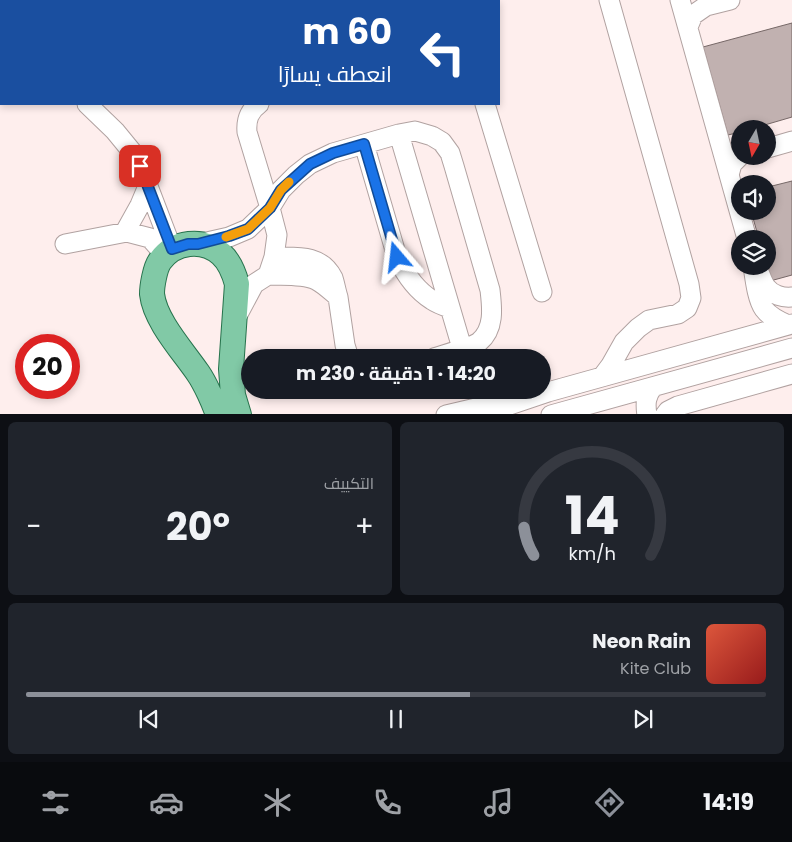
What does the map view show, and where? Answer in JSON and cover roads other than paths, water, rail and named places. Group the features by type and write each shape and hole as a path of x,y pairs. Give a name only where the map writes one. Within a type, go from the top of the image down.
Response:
{"main road":[{"path":"218,414 200,375 166,328 154,305 152,293 154,279 160,262 169,253 188,244 198,244 212,248 227,260 234,273 237,284 231,369 234,395 239,414"},
{"path":"200,375 211,367 231,369"}],"lane":[{"path":"602,377 624,342 638,328 649,320 678,314 687,308 691,298 689,284 609,0"},
{"path":"680,0 744,230"},
{"path":"688,27 693,15 706,6 730,0"},
{"path":"88,105 123,140 140,166 169,253"},
{"path":"247,132 254,117 272,105"},
{"path":"485,105 542,292"},
{"path":"252,106 246,125 247,132 277,235 274,257 268,276"},
{"path":"198,244 248,229 270,208 281,190 310,164 333,153 399,134 415,131 432,136 442,142 450,153 490,290 491,321 479,343 462,348 399,134"},
{"path":"776,146 792,141"},
{"path":"364,144 397,257 404,270 421,292 432,300 450,308"},
{"path":"729,175 732,165"},
{"path":"125,232 148,186"},
{"path":"65,244 128,232 150,238 169,253"},
{"path":"274,257 299,257 321,263 328,270 334,280 338,297 346,349"},
{"path":"756,275 760,301 764,310 774,318 790,324"},
{"path":"760,275 766,287 774,294 785,298 792,297"},
{"path":"235,320 254,284 268,276 304,277 315,280 338,297"},
{"path":"551,391 790,324"},
{"path":"560,414 792,348"},
{"path":"665,414 668,410 678,406 792,374"},
{"path":"647,414 645,404 647,395 653,386"},
{"path":"446,414 516,399"},
{"path":"480,414 526,399"}]}
